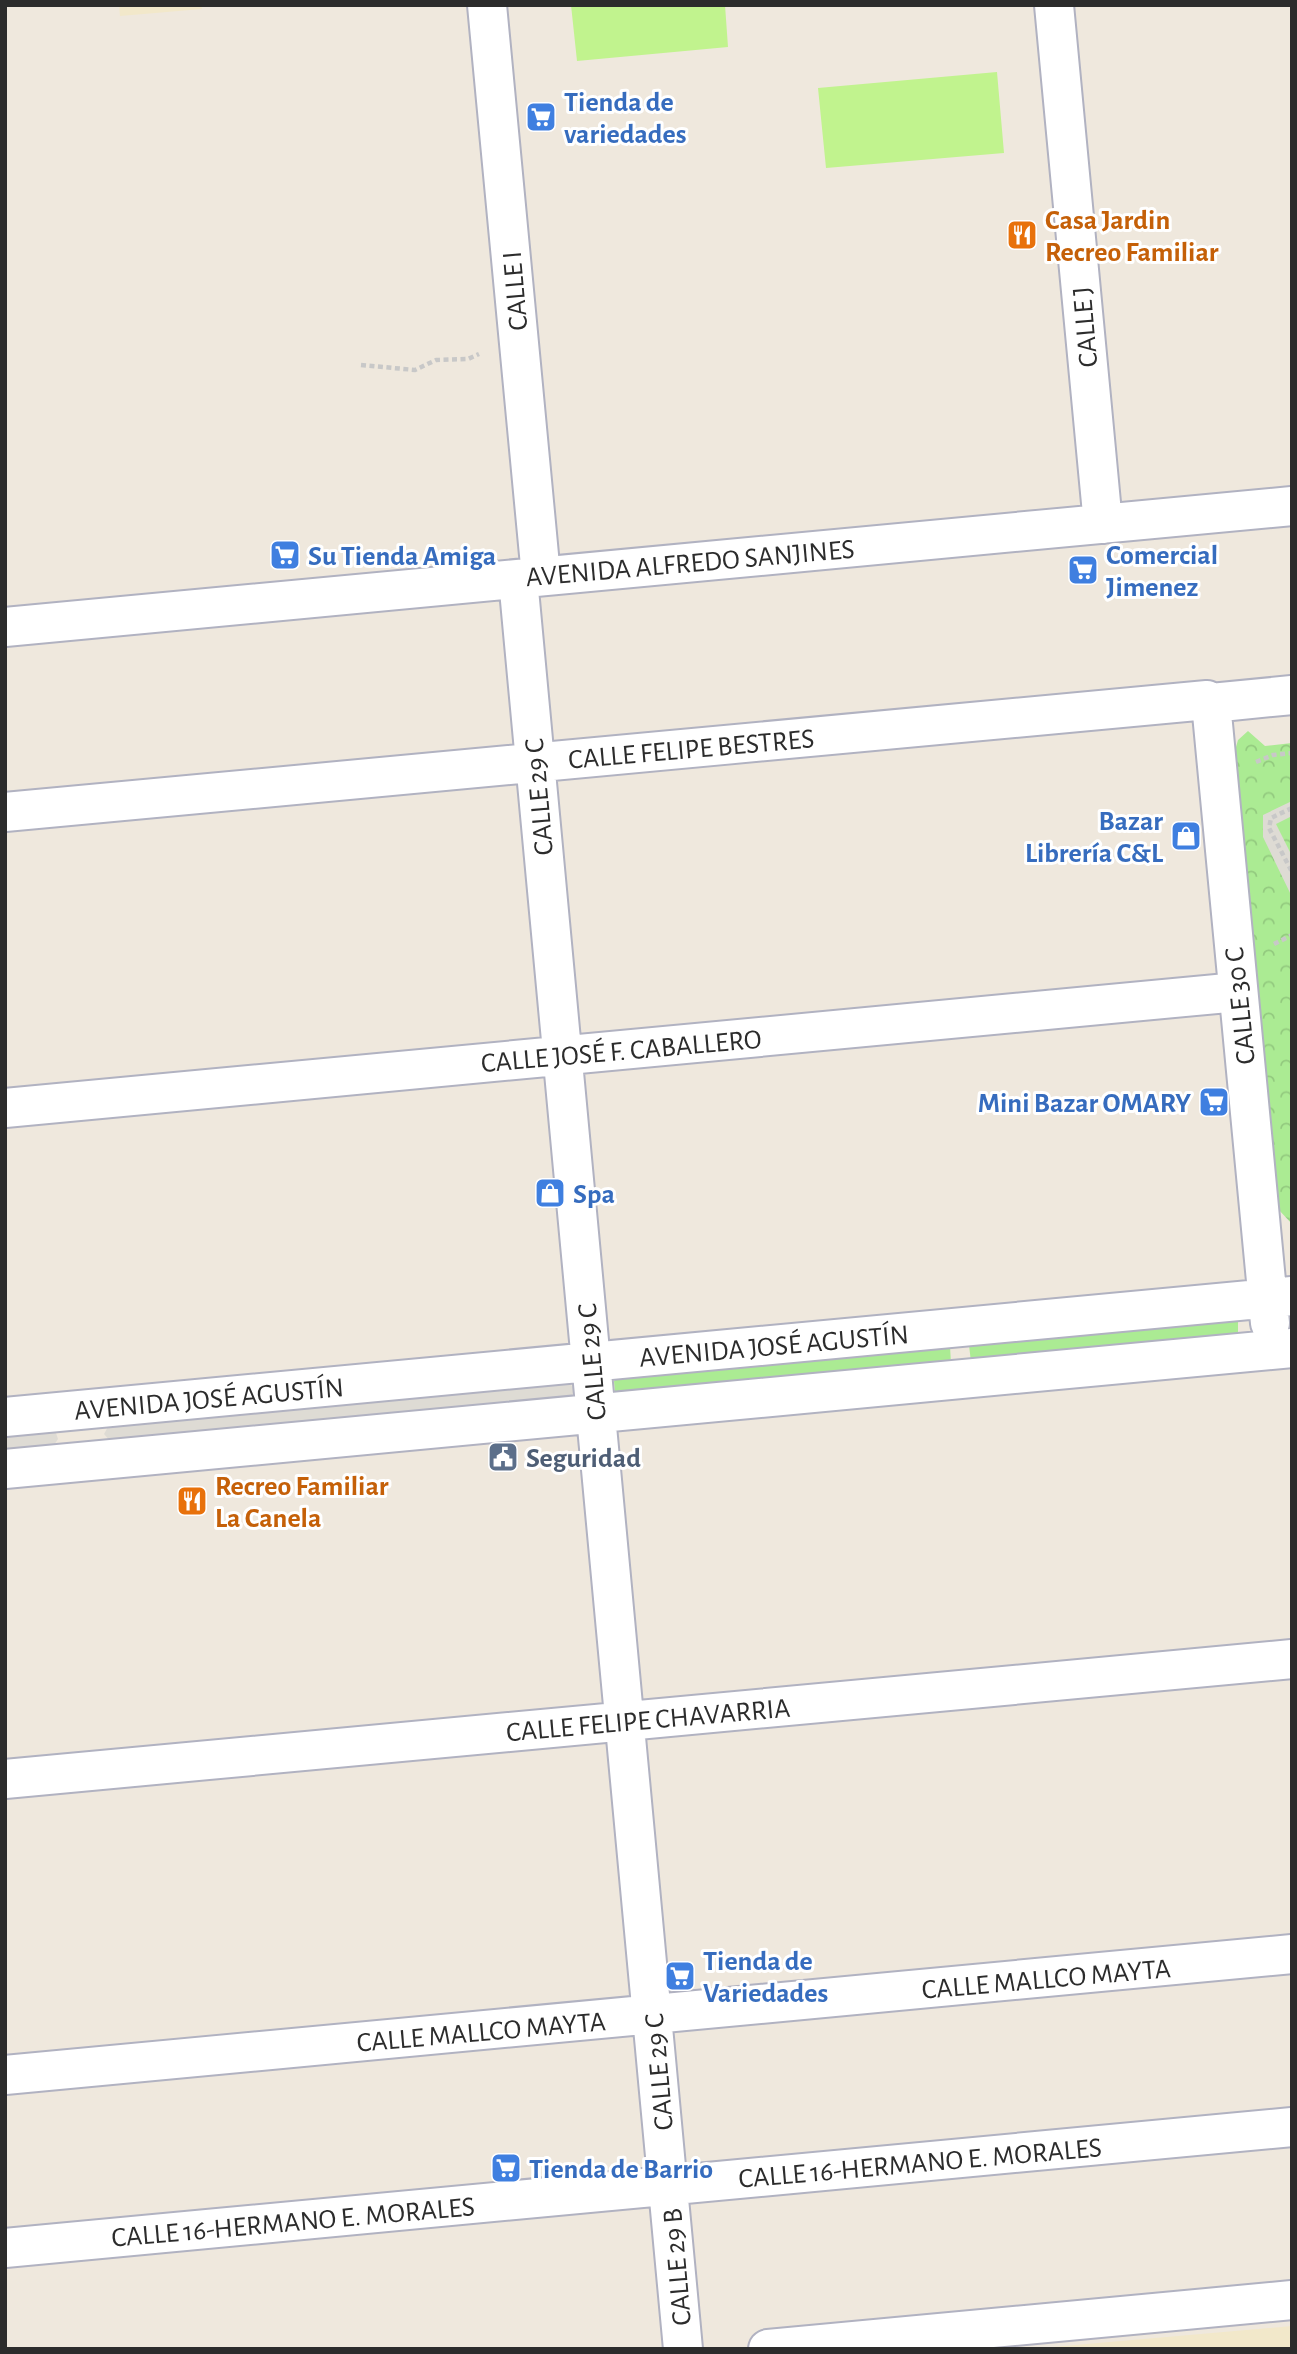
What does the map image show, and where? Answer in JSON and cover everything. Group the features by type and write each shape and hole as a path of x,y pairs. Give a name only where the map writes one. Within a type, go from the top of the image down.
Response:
{"street":[{"name":"CALLE I","path":"486,5 529,577"},
{"name":"CALLE J","path":"1054,5 1103,524"},
{"name":"AVENIDA ALFREDO SANJINES","path":"5,627 1292,506"},
{"name":"CALLE 29 C","path":"529,577 535,763 668,2186"},
{"name":"CALLE FELIPE BESTRES","path":"5,812 1207,700 1210,703 1292,695"},
{"name":"CALLE 30 C","path":"1210,703 1237,992 1280,1298 1282,1349"},
{"name":"CALLE JOSÉ F. CABALLERO","path":"5,1108 1237,992"},
{"name":"AVENIDA JOSÉ AGUSTÍN","path":"5,1417 1280,1298"},
{"name":"AVENIDA JOSÉ AGUSTÍN","path":"5,1469 1282,1349"},
{"path":"79,1410 84,1461"},
{"name":"CALLE FELIPE CHAVARRIA","path":"5,1779 1292,1659"},
{"name":"CALLE MALLCO MAYTA","path":"5,2075 1292,1954"},
{"name":"CALLE 16-HERMANO E. MORALES","path":"5,2248 1292,2127"},
{"name":"CALLE 29 B","path":"668,2186 683,2349"},
{"path":"768,2349 1292,2300"}],"path":[{"path":"361,365 415,370 436,360 468,359 480,354"},
{"path":"1257,761 1273,755 1292,753"},
{"path":"1292,808 1271,818 1269,828 1292,872"},
{"path":"1274,944 1292,935"}],"shaded area":[{"path":"119,5 201,5 202,9 120,16"},
{"path":"1292,801 1292,816 1276,824 1292,856 1292,897 1263,837 1263,815"},
{"path":"567,1381 575,1389 571,1397 111,1442 104,1434 109,1425"},
{"path":"50,1430 56,1433 58,1439 52,1448 5,1452 5,1435"},
{"path":"1292,2326 1292,2349 1036,2349 1041,2348"}],"green space":[{"path":"571,5 725,5 728,47 577,61"},
{"path":"997,72 1004,153 826,168 818,88"},
{"path":"1248,731 1265,746 1292,743 1292,1224 1278,1209 1234,754 1238,740"},
{"path":"1232,1319 1238,1322 1238,1334 971,1362 969,1345"},
{"path":"950,1346 951,1364 615,1392 614,1381 619,1378"}],"place":[{"name":"Tienda de variedades","path":"541,117"},
{"name":"Casa Jardin Recreo Familiar","path":"1022,235"},
{"name":"Su Tienda Amiga","path":"285,555"},
{"name":"Comercial Jimenez","path":"1083,570"},
{"name":"Bazar Librería C&L","path":"1186,836"},
{"name":"Mini Bazar OMARY","path":"1214,1102"},
{"name":"Spa","path":"550,1193"},
{"name":"Seguridad","path":"503,1457"},
{"name":"Recreo Familiar La Canela","path":"192,1501"},
{"name":"Tienda de Variedades","path":"680,1976"},
{"name":"Tienda de Barrio","path":"506,2168"}]}
